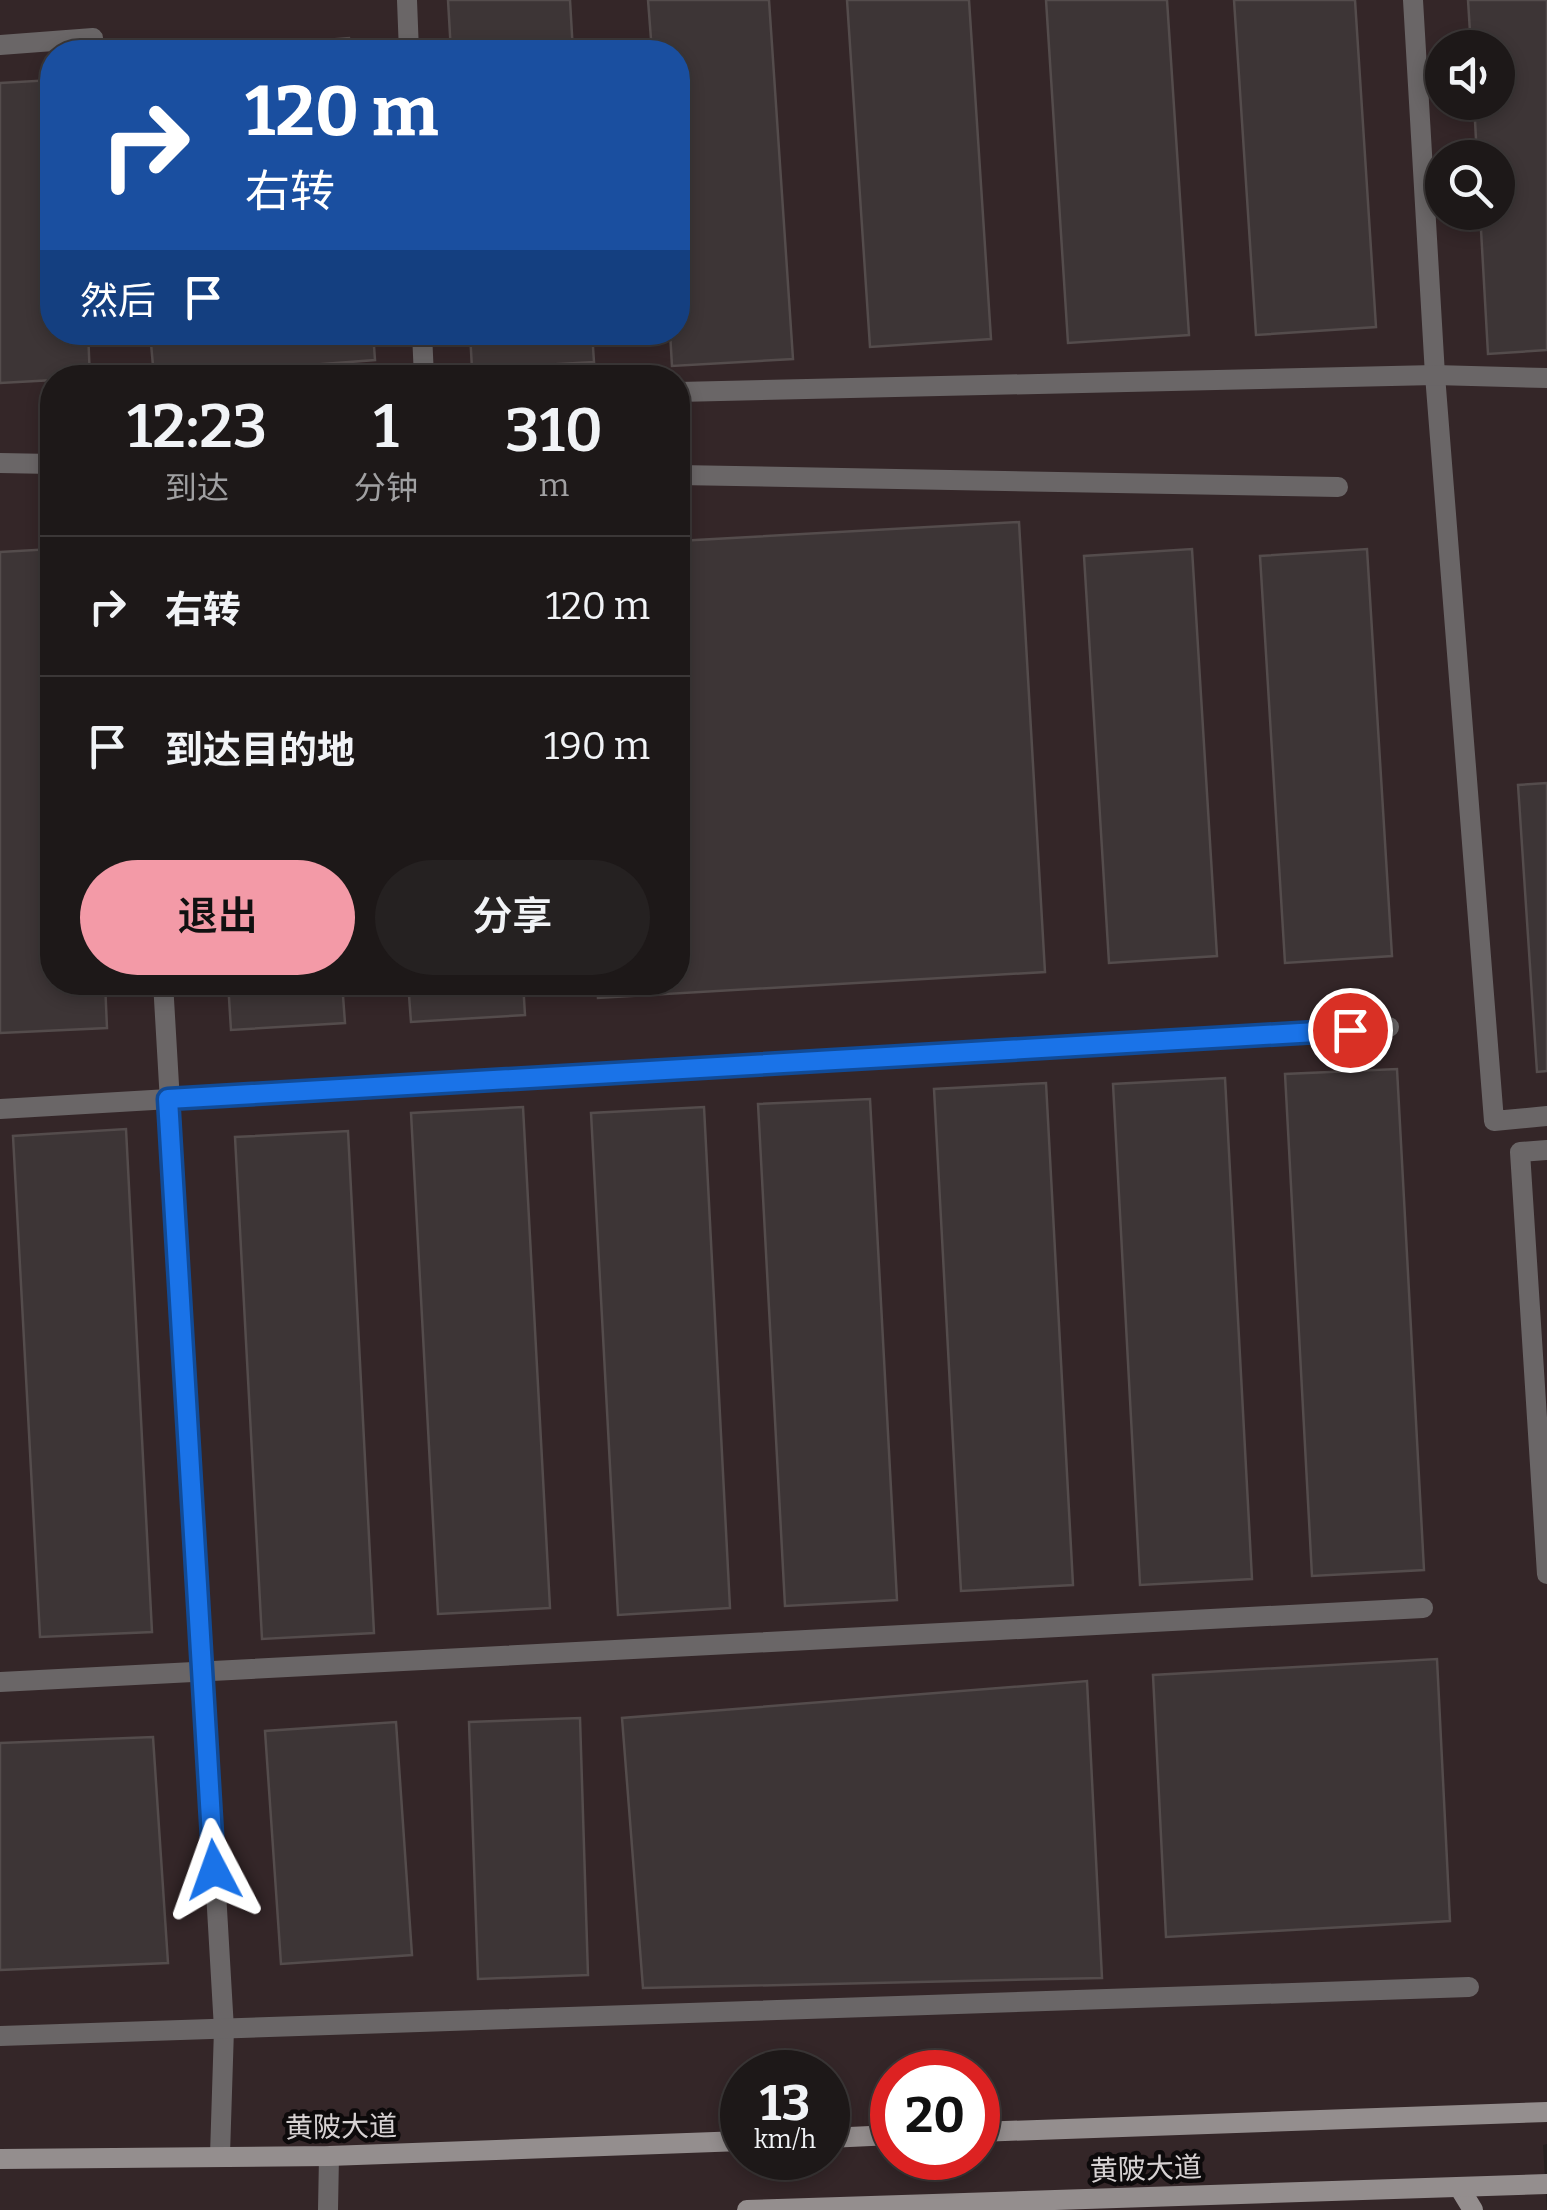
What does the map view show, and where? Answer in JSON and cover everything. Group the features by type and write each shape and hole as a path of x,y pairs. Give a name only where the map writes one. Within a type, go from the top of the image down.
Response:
{"street":[{"path":"407,0 409,40"},
{"path":"1413,0 1436,375 1494,1121 1547,1116"},
{"path":"62,40 93,38"},
{"path":"0,44 40,41"},
{"path":"690,392 1436,375 1547,378"},
{"path":"0,464 40,464"},
{"path":"690,475 1338,487"},
{"path":"164,995 224,2029 220,2155"},
{"path":"0,1109 1389,1028"},
{"path":"1547,1150 1520,1152 1547,1574"},
{"path":"0,1682 1423,1608"},
{"path":"0,2036 1469,1987"},
{"name":"黄陂大道","path":"1000,2131 1547,2112"},
{"name":"黄陂大道","path":"0,2159 329,2156 720,2142"},
{"path":"328,2210 329,2156"},
{"name":"黄陂大道","path":"746,2210 1547,2184"},
{"path":"1459,2187 1473,2210"}],"shaded area":[{"path":"0,0 1547,0 1547,2144 1543,2145 1547,2210 0,2210"}],"building":[{"path":"448,0 570,0 572,40 450,40"},
{"path":"648,0 769,0 793,359 672,365 671,345 690,345 690,40 651,40"},
{"path":"847,0 969,0 991,339 870,347"},
{"path":"1046,0 1167,0 1189,335 1068,343"},
{"path":"1234,0 1355,0 1376,327 1256,335"},
{"path":"1468,0 1547,0 1547,350 1488,354 1481,230 1515,230 1515,140 1476,140 1475,120 1515,120 1515,30 1470,30"},
{"path":"40,81 40,345 89,345 89,365 40,365 40,381 0,383 0,83"},
{"path":"151,345 374,345 375,360 310,365 153,365"},
{"path":"471,345 593,345 594,362 472,365"},
{"path":"1019,522 1045,972 690,993 690,540"},
{"path":"1192,549 1217,956 1109,963 1084,556"},
{"path":"1367,549 1392,956 1285,963 1260,556"},
{"path":"40,550 40,995 106,995 107,1028 0,1033 0,552"},
{"path":"1547,783 1547,1071 1537,1072 1518,785"},
{"path":"229,995 343,995 345,1023 231,1030"},
{"path":"409,995 524,995 525,1015 411,1022"},
{"path":"598,995 650,995 598,998"},
{"path":"1397,1069 1424,1570 1312,1576 1285,1074"},
{"path":"1225,1078 1252,1579 1140,1585 1113,1084"},
{"path":"1046,1083 1073,1585 961,1591 934,1089"},
{"path":"870,1099 897,1600 785,1606 758,1104"},
{"path":"523,1107 550,1608 438,1614 411,1113"},
{"path":"704,1107 730,1608 618,1615 591,1113"},
{"path":"126,1129 152,1632 40,1637 13,1136"},
{"path":"348,1131 374,1633 262,1639 235,1137"},
{"path":"1437,1659 1450,1921 1166,1937 1153,1675"},
{"path":"1087,1681 1102,1978 643,1988 622,1718"},
{"path":"580,1718 588,1975 478,1979 469,1722"},
{"path":"396,1722 412,1955 281,1964 265,1731"},
{"path":"153,1737 168,1963 0,1970 0,1743"}],"route":[{"path":"214,1870 168,1099 1350,1030"}]}
